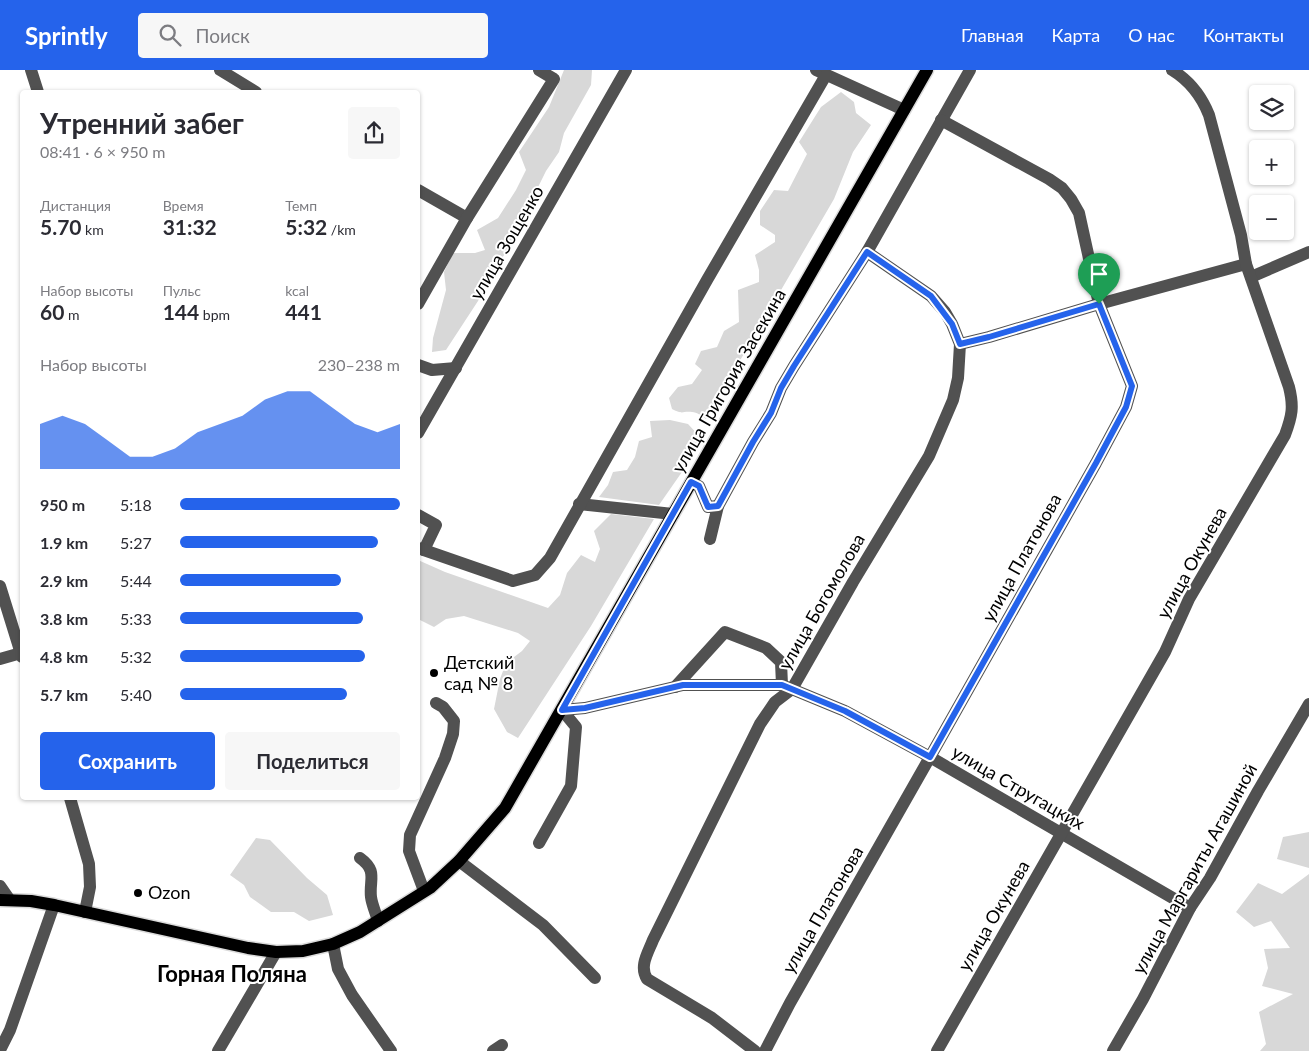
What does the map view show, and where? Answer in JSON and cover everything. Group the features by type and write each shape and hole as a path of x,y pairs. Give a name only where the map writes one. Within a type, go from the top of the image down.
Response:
{"main road":[{"name":"улица Григория Засекина","path":"4,900 31,900 220,942 276,952 303,951 333,944 360,932 424,891 459,861 505,808 927,70"}],"street":[{"path":"31,70 37,90"},
{"path":"220,70 249,90"},
{"path":"420,300 467,218 554,79 539,70"},
{"name":"улица Зощенко","path":"420,430 626,70"},
{"path":"710,538 718,506 771,413 781,388 867,252 970,70"},
{"name":"улица Окунева","path":"937,1051 1165,652 1188,599 1285,435 1291,418 1293,403 1289,387 1246,264 1238,225 1203,101 1186,80 1172,70"},
{"path":"420,516 436,525 421,549 513,581 535,574 550,558 821,73 904,110"},
{"name":"улица Платонова","path":"765,1051 1096,463 1126,407 1132,386 1099,304 1079,213 1071,199 1062,188 1049,180 940,120"},
{"path":"420,191 467,218"},
{"name":"улица Богомолова","path":"753,1049 712,1018 647,978 644,973 644,962 653,940 760,724 787,687 929,456 953,400 958,378 960,344 952,324 931,296 867,252"},
{"path":"1251,277 1309,252"},
{"path":"960,344 1246,264"},
{"path":"420,366 432,370 456,368"},
{"path":"691,482 699,486 708,507 718,506"},
{"path":"579,504 673,514"},
{"path":"0,586 19,634"},
{"path":"675,688 725,632 766,648 781,662 787,687"},
{"path":"0,659 20,655"},
{"name":"улица Стругацких","path":"562,710 585,708 683,685 787,687 845,711 930,757 1190,908"},
{"path":"424,891 409,851 410,835 445,758 454,728 454,721 436,703"},
{"name":"улица Маргариты Агашиной","path":"1113,1051 1143,999 1190,908 1210,878 1309,704"},
{"path":"539,843 571,786 576,727 562,710"},
{"path":"71,800 89,864 90,887 85,912"},
{"path":"360,858 365,862 373,876 371,896 378,921"},
{"path":"459,861 543,925 595,978"},
{"path":"0,886 4,900"},
{"path":"0,1050 10,1030 54,905"},
{"path":"333,944 338,969 352,995 391,1051"},
{"path":"218,1051 276,952"},
{"path":"753,1049 760,1049 781,1020"}],"shaded area":[{"path":"564,70 592,70 591,85 564,133 559,152 546,171 506,252 491,275 478,301 446,350 432,352 433,338 446,290 444,272 453,253 475,253 485,250 477,230 498,218 516,190 526,170 519,152 549,107"},
{"path":"841,92 854,102 856,113 871,125 853,152 834,199 706,419 696,413 672,409 669,398 678,387 692,384 702,370 695,364 701,351 717,347 724,331 739,322 738,290 759,282 759,270 755,255 775,242 775,235 760,225 760,211 774,190 788,191 807,154 799,142 821,107"},
{"path":"670,420 688,424 700,437 684,469 659,505 599,497 608,485 613,472 627,470 635,457 639,441 652,437 650,421"},
{"path":"611,514 654,519 591,626 518,738 507,732 494,709 500,679 506,663 522,651 530,641 518,633 464,616 446,619 434,627 420,620 420,561 445,572 548,608 560,595 567,573 581,555 595,562 600,549 594,531"},
{"path":"1309,832 1309,868 1277,859 1283,837"},
{"path":"256,838 270,840 307,878 327,895 333,915 309,921 294,912 271,912 250,897 244,885 230,875"},
{"path":"1309,874 1309,1051 1260,1051 1266,1044 1259,1012 1293,994 1262,986 1268,968 1264,949 1290,948 1271,921 1254,927 1236,912 1258,883 1282,894"}],"place":[{"name":"Детский сад № 8","path":"434,673"},
{"name":"Ozon","path":"138,893"}],"district":[{"name":"Горная Поляна","path":"232,974"}],"route":[{"path":"867,252 931,296 945,312 960,344 1099,304 1132,386 1126,407 930,757 845,711 782,685 683,685 585,708 562,710 691,482 699,486 708,507 718,506 771,413 781,388 867,252"}]}
